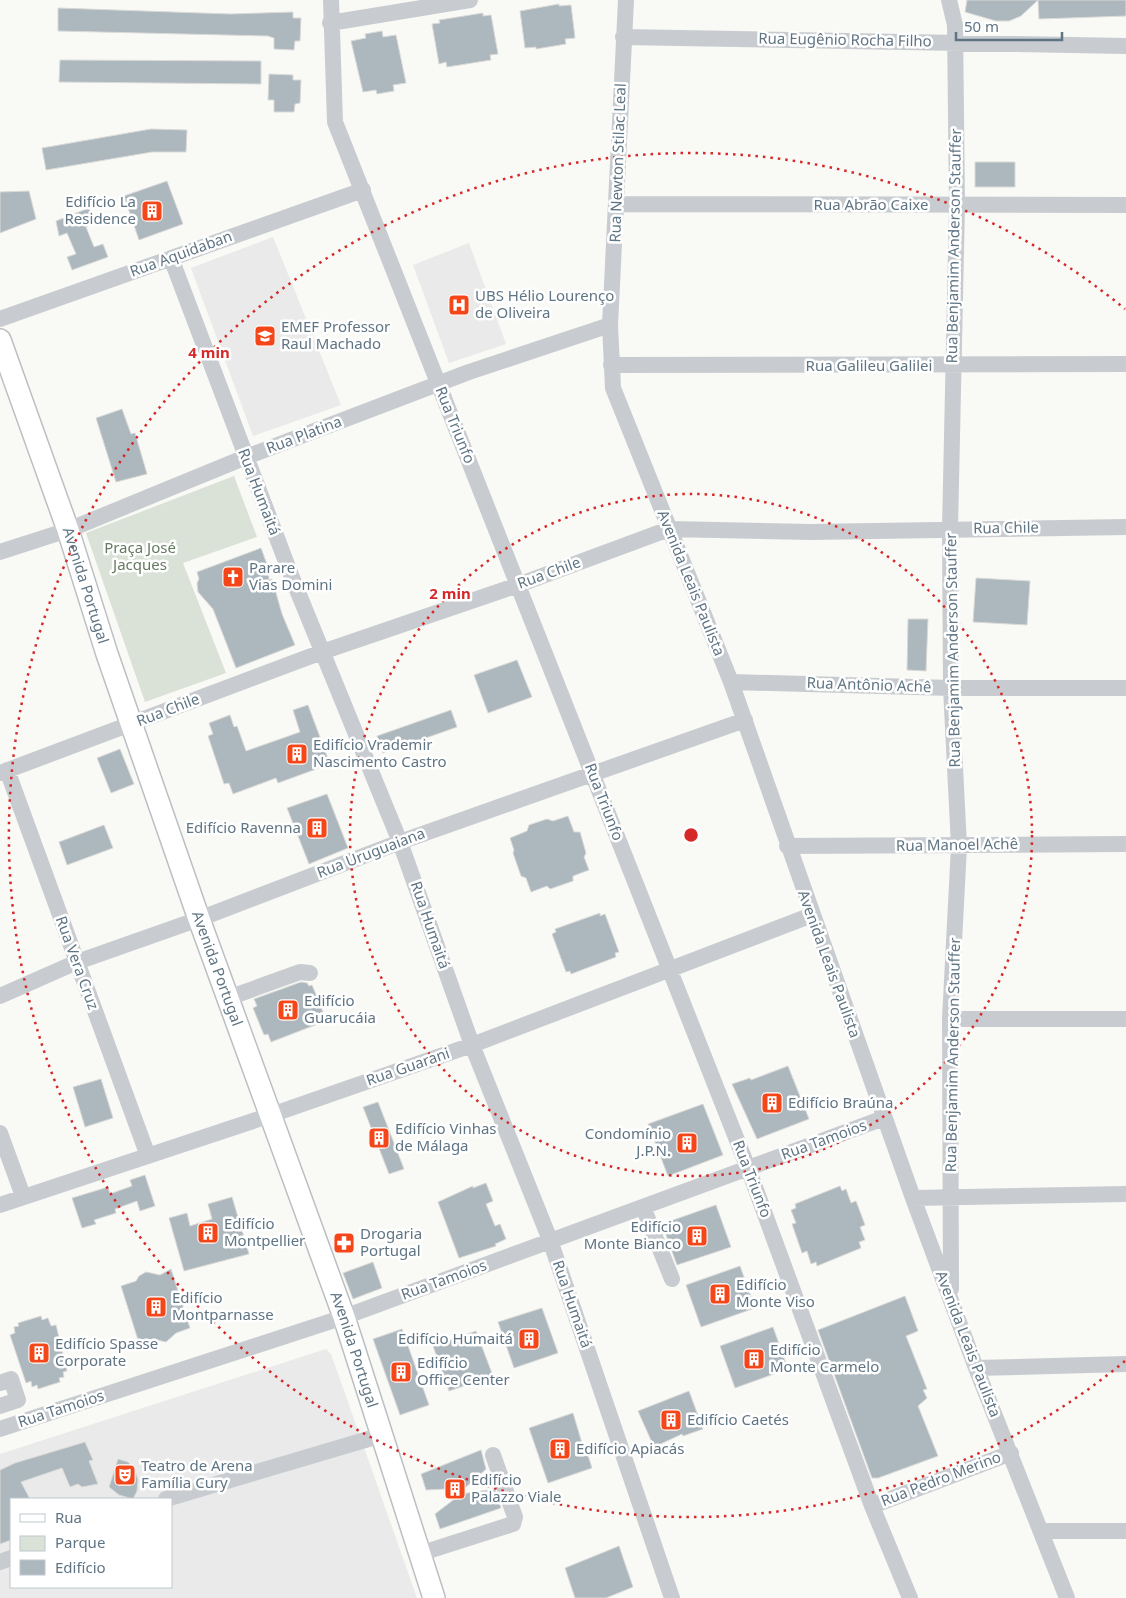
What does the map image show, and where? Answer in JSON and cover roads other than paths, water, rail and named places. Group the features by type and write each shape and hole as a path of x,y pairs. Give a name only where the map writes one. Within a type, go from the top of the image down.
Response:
{"main road":[{"name":"Avenida Portugal","path":"0,340 68,530 199,919 344,1317 434,1598"}],"street":[{"name":"Rua Triunfo","path":"330,0 335,122 748,1168 872,1506 910,1598"},
{"path":"330,23 470,0"},
{"name":"Rua Newton Stilac Leal","path":"610,325 626,0"},
{"name":"Rua Benjamim Anderson Stauffer","path":"949,0 955,25 957,205 952,366 951,688 959,846 950,1018 951,1302"},
{"name":"Rua Eugênio Rocha Filho","path":"623,37 1126,46"},
{"name":"Rua Aquidaban","path":"0,319 363,190"},
{"name":"Rua Abrão Caixe","path":"616,204 1126,204"},
{"name":"Rua Humaitá","path":"171,258 322,652 400,842 472,1045 550,1240 672,1598"},
{"name":"Rua Platina","path":"0,552 68,530 246,457 438,383 610,325"},
{"name":"Avenida Leais Paulista","path":"610,325 611,365 614,388 731,682 884,1118 951,1302 1067,1598"},
{"name":"Rua Galileu Galilei","path":"611,365 952,366 1126,364"},
{"name":"Rua Chile","path":"4,772 322,652 518,585 669,529 810,532 1126,526"},
{"name":"Rua Antônio Achê","path":"731,682 951,688 1126,688"},
{"name":"Rua Uruguaiana","path":"0,996 77,962 199,919 400,842 745,720"},
{"name":"Rua Vera Cruz","path":"4,772 77,962 148,1156"},
{"name":"Rua Manoel Achê","path":"788,846 1126,844"},
{"name":"Rua Guarani","path":"0,1205 271,1115 472,1045 812,915"},
{"path":"228,998 300,972 310,973"},
{"path":"950,1018 1126,1019"},
{"name":"Rua Tamoios","path":"0,1429 344,1317 884,1118"},
{"path":"0,1133 24,1196"},
{"path":"913,1198 1126,1194"},
{"path":"643,1207 672,1279"},
{"path":"976,1368 1126,1364"},
{"path":"0,1383 11,1380 18,1400 0,1406"},
{"path":"169,1498 382,1435"},
{"name":"Rua Pedro Merino","path":"872,1506 1011,1453"},
{"path":"420,1554 513,1524 514,1517 493,1455"},
{"path":"1041,1531 1126,1531"}],"place":[{"name":"Edifício La Residence","path":"152,211"},
{"name":"UBS Hélio Lourenço de Oliveira","path":"459,305"},
{"name":"EMEF Professor Raul Machado","path":"265,336"},
{"name":"Parare Vias Domini","path":"233,577"},
{"name":"Edifício Vrademir Nascimento Castro","path":"297,754"},
{"name":"Edifício Ravenna","path":"317,828"},
{"name":"Edifício Guarucáia","path":"288,1010"},
{"name":"Edifício Braúna","path":"772,1103"},
{"name":"Edifício Vinhas de Málaga","path":"379,1138"},
{"name":"Condomínio J.P.N.","path":"687,1143"},
{"name":"Edifício Montpellier","path":"208,1233"},
{"name":"Edifício Monte Bianco","path":"697,1236"},
{"name":"Drogaria Portugal","path":"344,1243"},
{"name":"Edifício Monte Viso","path":"720,1294"},
{"name":"Edifício Montparnasse","path":"156,1307"},
{"name":"Edifício Humaitá","path":"529,1339"},
{"name":"Edifício Spasse Corporate","path":"39,1353"},
{"name":"Edifício Monte Carmelo","path":"754,1359"},
{"name":"Edifício Office Center","path":"401,1372"},
{"name":"Edifício Caetés","path":"671,1420"},
{"name":"Edifício Apiacás","path":"560,1449"},
{"name":"Teatro de Arena Família Cury","path":"125,1475"},
{"name":"Edifício Palazzo Viale","path":"455,1489"}],"park label":[{"name":"Praça José Jacques","path":"140,556"}]}
